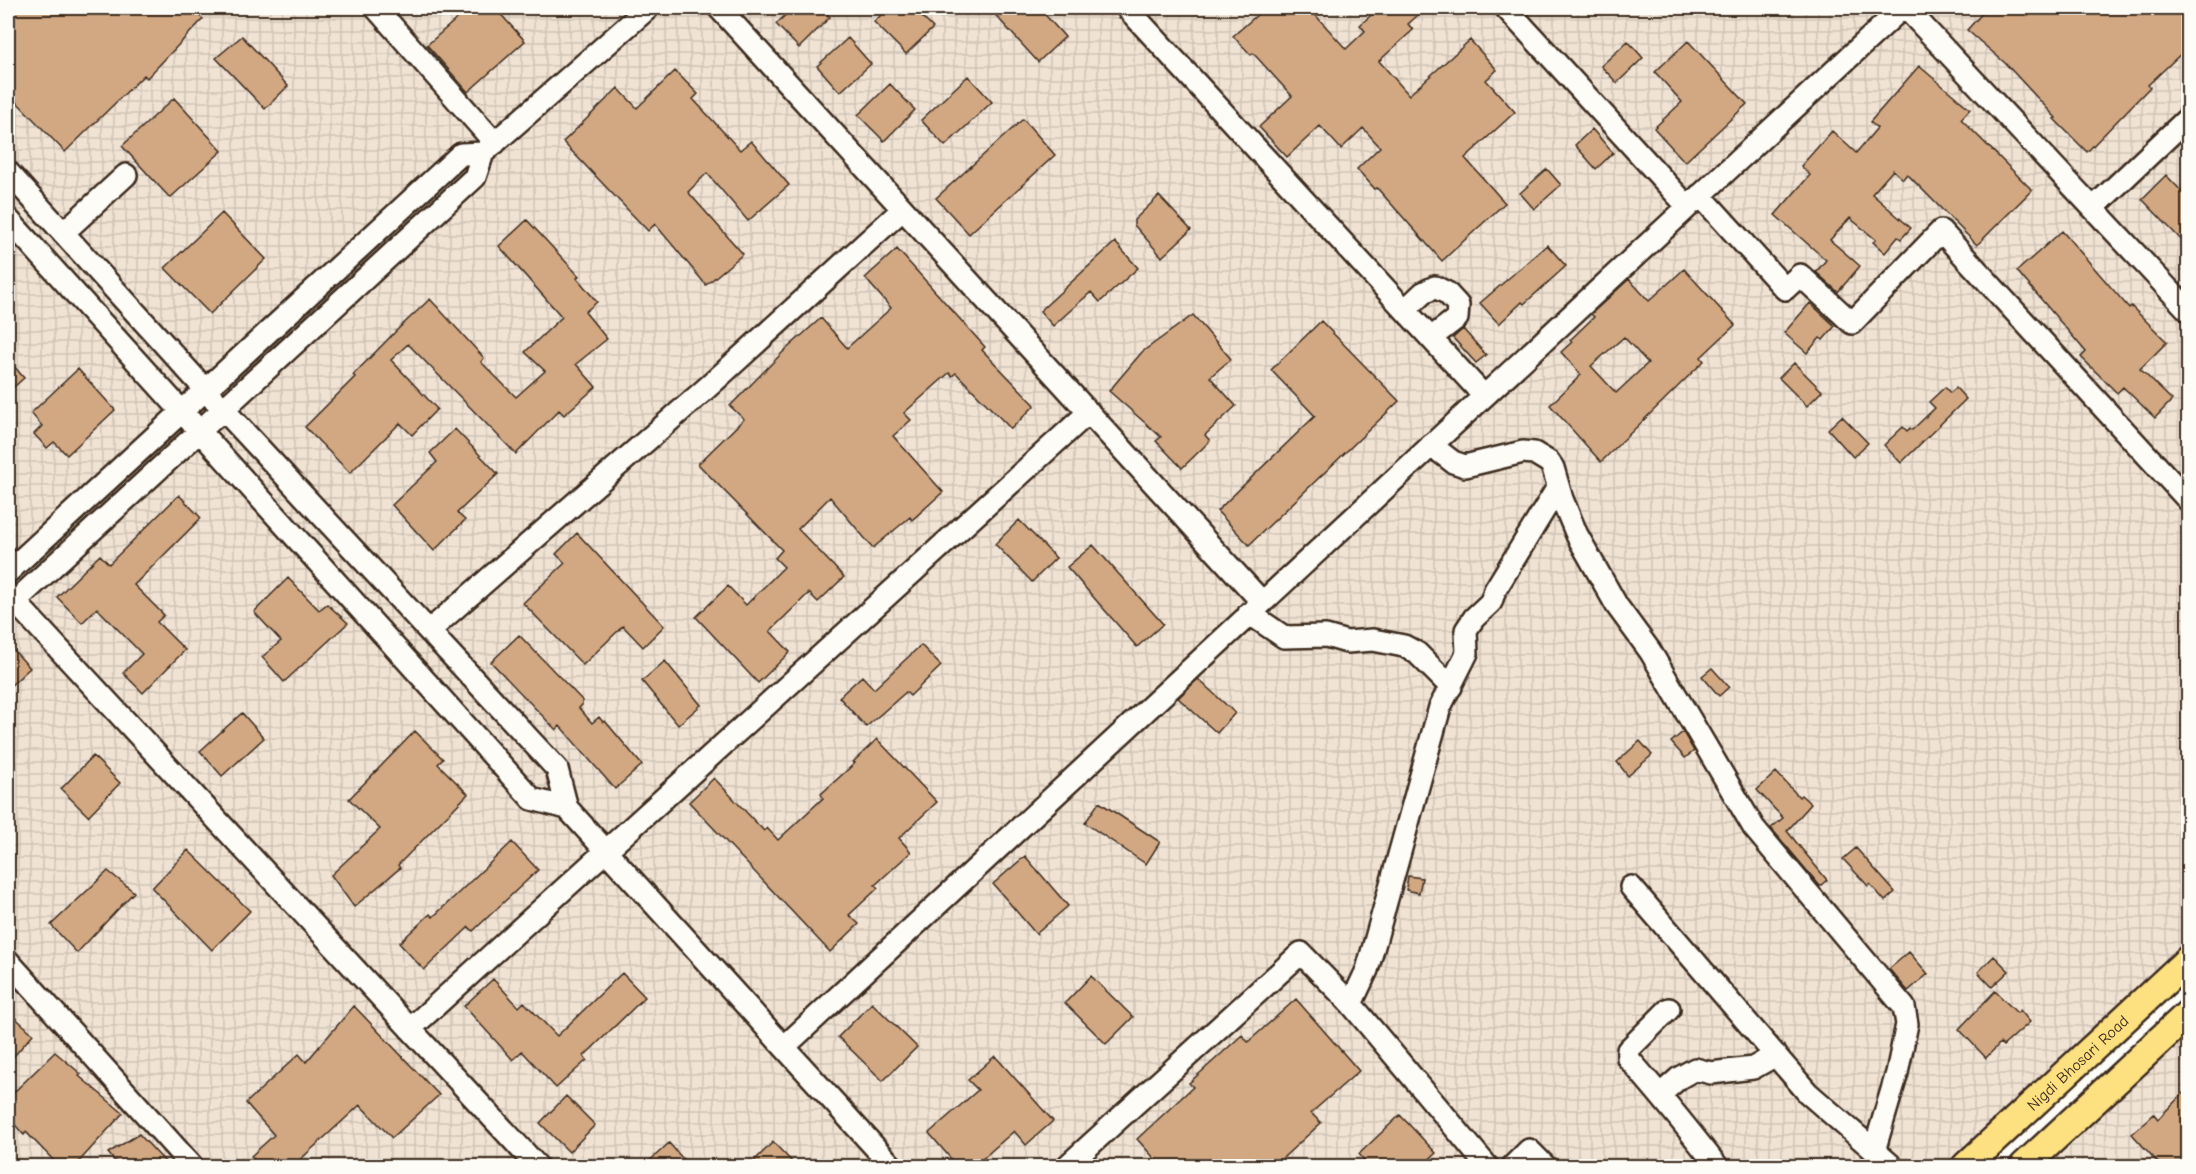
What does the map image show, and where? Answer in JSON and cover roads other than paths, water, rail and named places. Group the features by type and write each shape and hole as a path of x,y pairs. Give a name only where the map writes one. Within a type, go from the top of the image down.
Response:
{"main road":[{"name":"Nigdi Bhosari Road","path":"1970,1165 2188,960"},
{"path":"2024,1167 2188,1014"}],"street":[{"path":"376,8 489,148"},
{"path":"537,1167 10,601 201,431 475,177 489,148 648,8"},
{"path":"719,8 1089,412 1255,608 1284,637 1326,636 1347,642 1373,640 1404,645 1417,653 1451,687"},
{"path":"1127,8 1484,396"},
{"path":"1506,8 1694,201 1785,289 1800,275 1852,323 1941,231 2188,500"},
{"path":"784,1047 1904,8 2188,310"},
{"path":"2093,208 2188,118"},
{"path":"8,572 461,154 489,148"},
{"path":"8,172 223,409 557,769 567,808 892,1167"},
{"path":"63,233 126,175"},
{"path":"429,631 710,386 903,209"},
{"path":"8,219 532,799 567,808"},
{"path":"1405,310 1423,293 1435,286 1448,292 1458,305 1456,318 1431,338"},
{"path":"410,1029 1089,412"},
{"path":"1431,445 1453,462 1465,466 1523,452 1534,453 1549,462 1577,535 1617,606 1650,651 1754,828 1904,1007 1908,1019 1897,1073 1874,1151"},
{"path":"1359,987 1440,707 1467,653 1465,633 1469,624 1491,602 1495,590 1558,487"},
{"path":"1631,887 1808,1093 1892,1167"},
{"path":"1067,1167 1300,952 1359,987 1487,1167"},
{"path":"8,961 192,1167"},
{"path":"1670,1009 1628,1050 1628,1058 1661,1094 1717,1167"},
{"path":"1661,1094 1679,1078 1695,1069 1711,1073 1753,1068 1776,1055"},
{"path":"1513,1167 1529,1150 1545,1167"}]}
